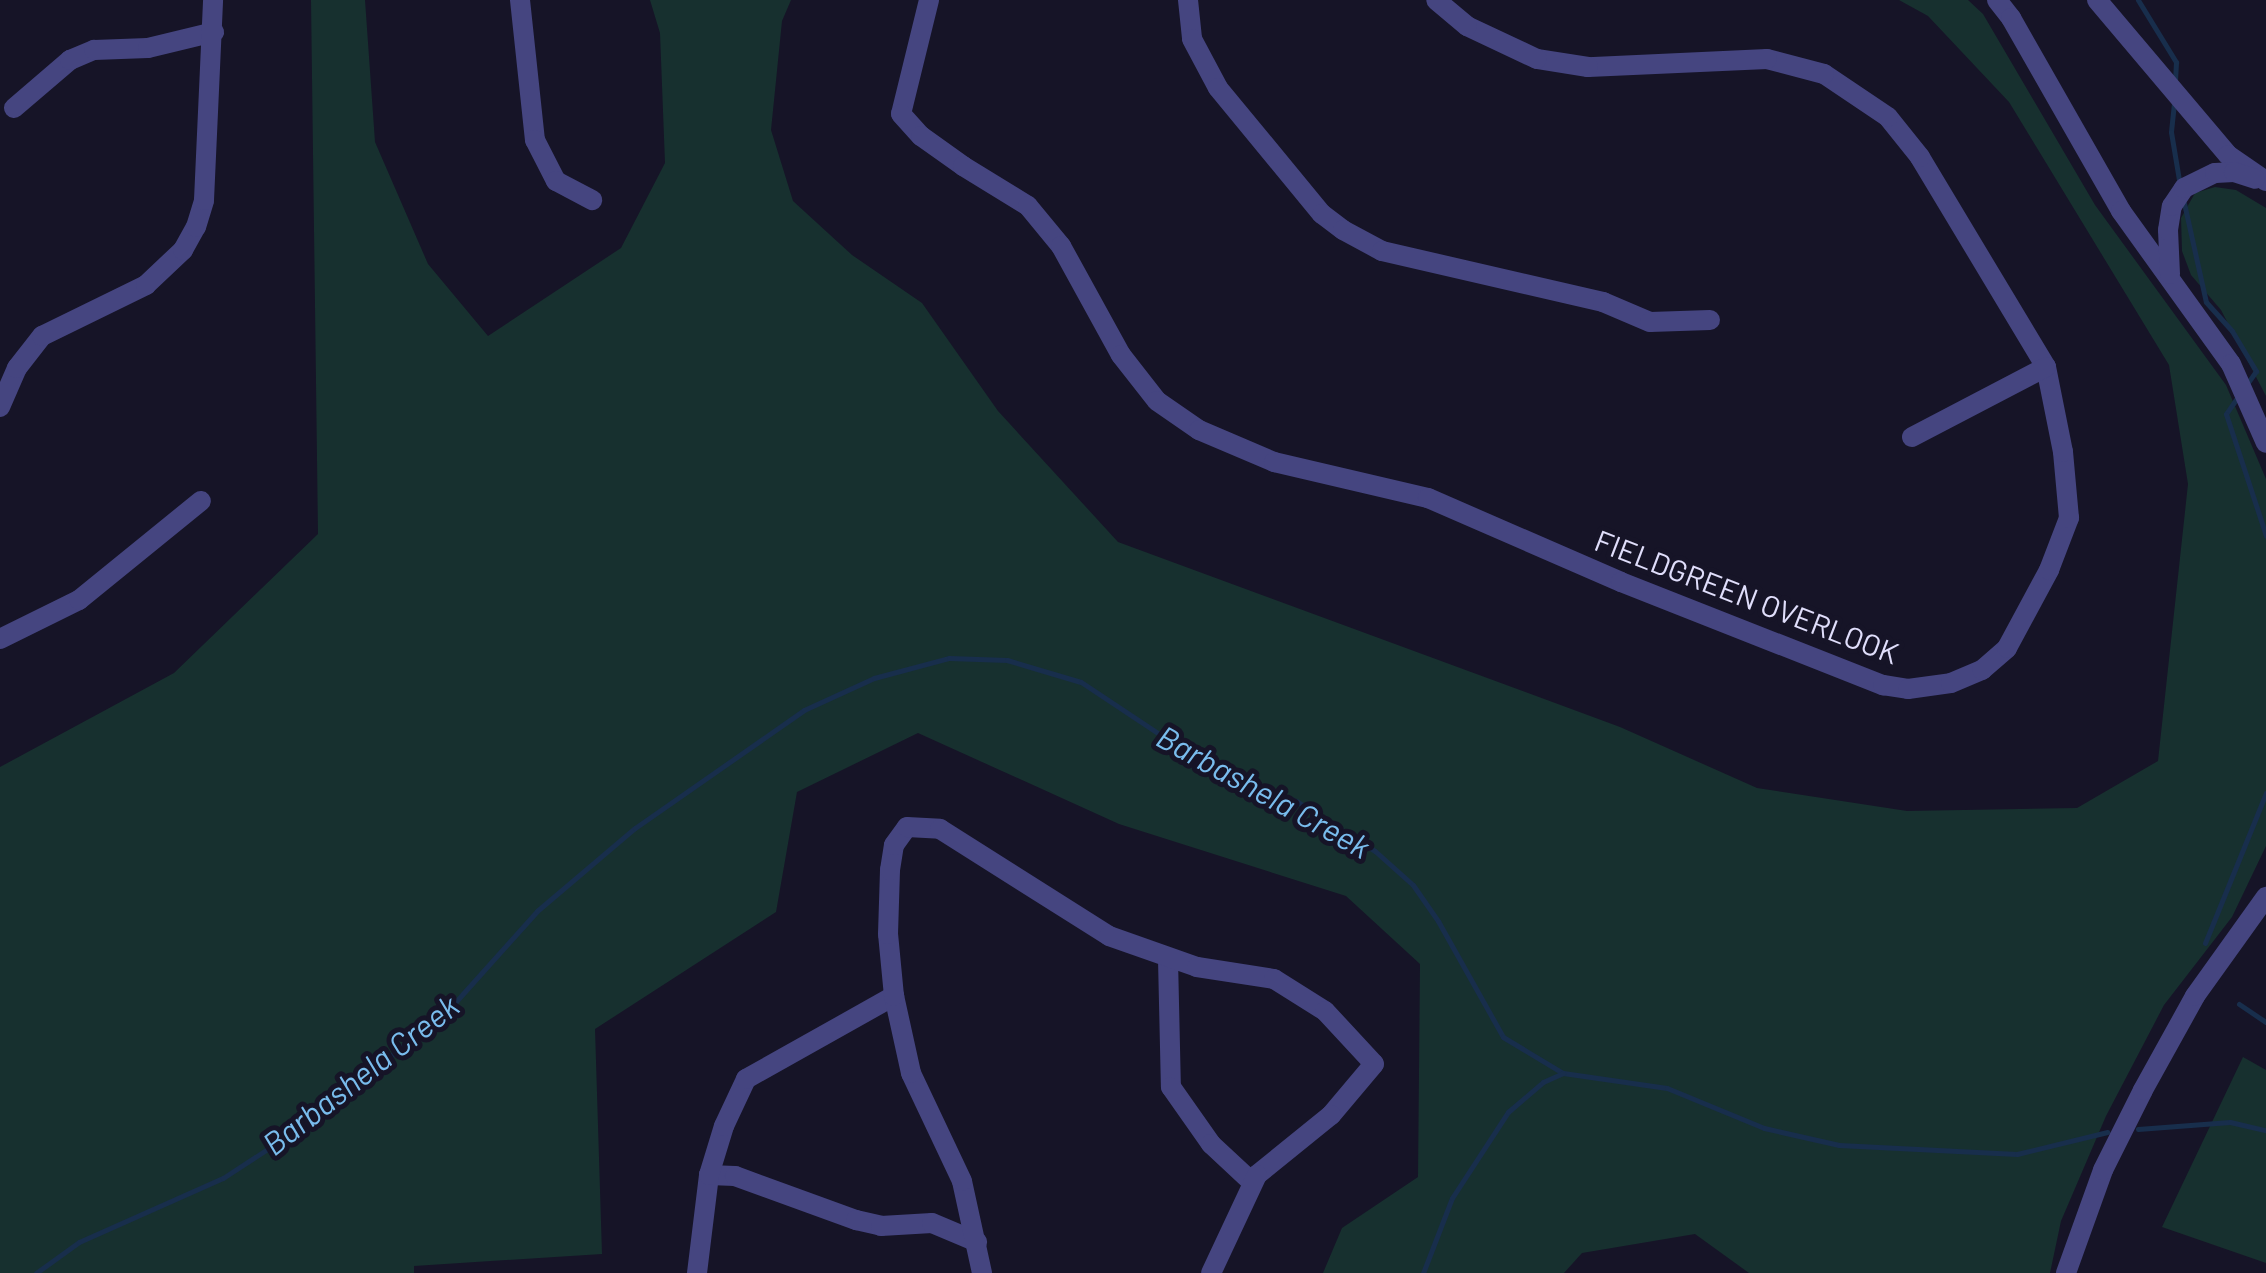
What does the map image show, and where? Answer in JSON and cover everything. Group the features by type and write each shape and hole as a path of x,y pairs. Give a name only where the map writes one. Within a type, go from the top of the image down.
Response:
{"street":[{"path":"0,407 16,368 42,336 146,285 166,269 190,239 204,200 213,0"},
{"path":"520,0 535,140 556,181 592,200"},
{"name":"FIELDGREEN OVERLOOK","path":"929,0 901,114 935,146 1028,206 1060,246 1121,355 1157,401 1199,430 1274,462 1428,498 1621,582 1883,685 1934,688 1982,670 2008,648 2049,570 2069,518 2063,452 2046,367 1920,157 1868,100 1824,74 1768,58 1588,67 1537,58 1467,26 1436,0"},
{"path":"1188,0 1192,40 1218,88 1322,214 1343,230 1382,251 1603,302 1650,322 1710,320"},
{"path":"1997,0 2012,18 2114,200 2231,364 2266,443"},
{"path":"2097,0 2228,154 2266,182"},
{"path":"14,108 70,60 94,50 148,48 214,32"},
{"path":"2170,276 2168,230 2172,206 2184,188 2215,173 2234,172 2266,182"},
{"path":"1912,437 2046,367"},
{"path":"0,639 79,600 201,501"},
{"path":"982,1273 962,1180 911,1073 894,996 888,934 890,870 894,845 907,827 940,829 1060,909 1109,936 1168,959 1274,979 1324,1011 1374,1064 1331,1115 1253,1183 1211,1273"},
{"path":"2066,1273 2103,1170 2143,1090 2195,996 2266,897"},
{"path":"1168,959 1171,1087 1211,1144 1253,1183"},
{"path":"697,1273 709,1175 724,1126 746,1079 894,996"},
{"path":"709,1175 735,1176 881,1226 932,1223 977,1242"}],"green space":[{"path":"311,0 365,0 375,142 428,264 488,336 621,248 665,163 660,33 650,0 791,0 782,21 771,130 793,201 852,255 922,303 998,411 1118,542 1620,727 1757,788 1907,811 2077,808 2158,761 2188,484 2169,365 2009,102 1928,16 1899,0 1968,0 1983,14 2095,205 2226,385 2266,479 2266,846 2232,917 2164,1005 2106,1116 2061,1221 2050,1273 1749,1273 1695,1234 1582,1253 1564,1273 1323,1273 1342,1228 1418,1177 1420,964 1346,896 1119,824 918,733 797,792 776,912 595,1029 602,1254 414,1266 414,1273 0,1273 0,767 174,673 318,534"},
{"path":"2215,187 2236,190 2266,208 2266,396 2221,310 2191,275 2182,251 2181,218 2195,193"},
{"path":"2243,1057 2266,1070 2266,1263 2162,1227"}],"waterway":[{"path":"2138,0 2176,62 2175,80"},
{"path":"2174,103 2171,132 2179,180"},
{"path":"2184,203 2206,302 2232,331 2256,371 2249,381"},
{"path":"2237,398 2226,414 2266,536"},
{"name":"Barbashela Creek","path":"36,1273 79,1242 223,1178 309,1122 451,1007 537,911 635,828 804,710 874,678 949,658 1007,660 1081,682 1206,765 1298,802 1375,851 1413,885 1438,921 1503,1037 1563,1073 1667,1088 1764,1128 1839,1145 2017,1154 2107,1132"},
{"path":"2205,943 2266,793"},
{"path":"2239,1004 2266,1022"},
{"path":"1423,1273 1452,1198 1508,1112 1543,1082 1563,1073"},
{"name":"Barbashela Creek","path":"2138,1129 2230,1122 2266,1130"}]}
